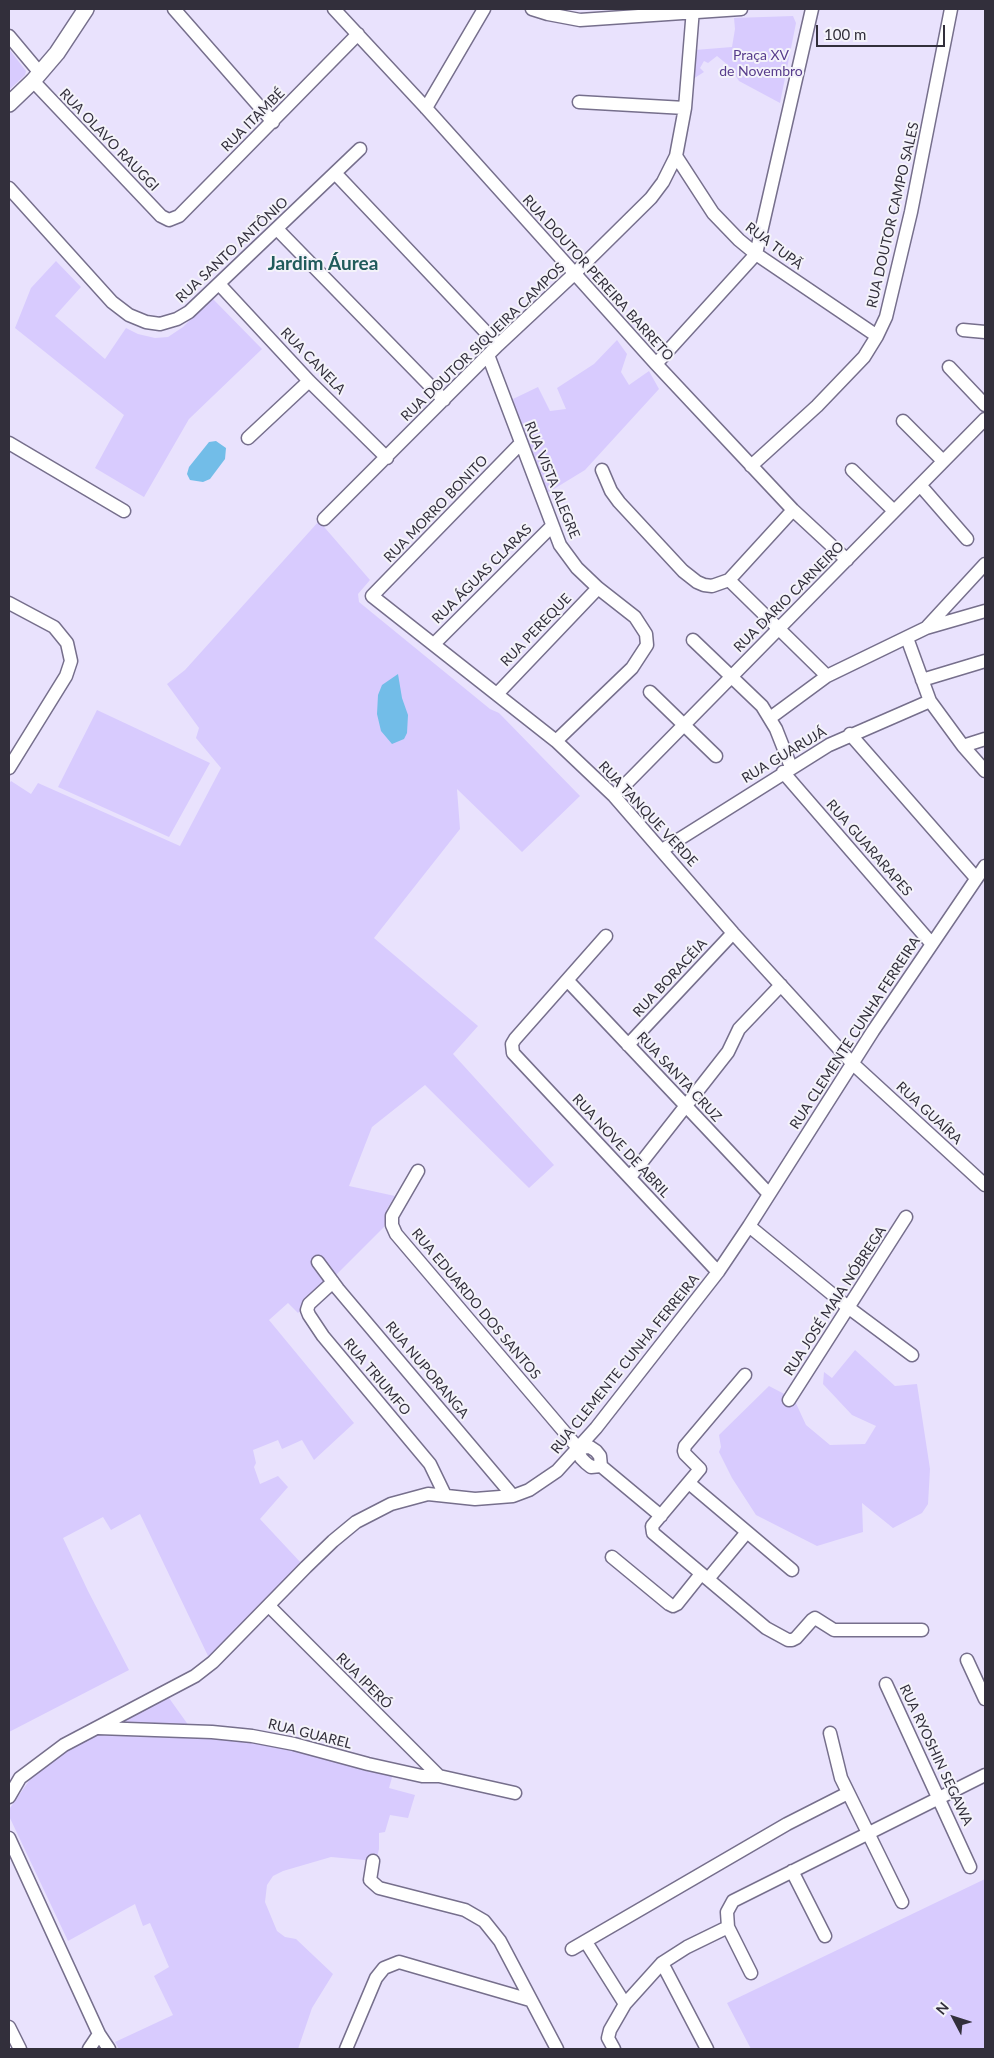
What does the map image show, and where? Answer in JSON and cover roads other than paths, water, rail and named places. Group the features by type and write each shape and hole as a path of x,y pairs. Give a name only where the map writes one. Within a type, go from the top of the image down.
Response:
{"main road":[{"path":"10,102 58,53 86,9"}],"street":[{"path":"174,9 273,122"},
{"name":"RUA DOUTOR PEREIRA BARRETO","path":"334,9 426,108 656,364 793,510 847,560"},
{"path":"426,108 484,9"},
{"path":"532,9 580,20 693,10 741,9"},
{"path":"656,364 756,254 812,9"},
{"name":"RUA DOUTOR CAMPO SALES","path":"751,466 817,406 864,357 886,317 911,212 951,9"},
{"name":"RUA DOUTOR SIQUEIRA CAMPOS","path":"324,519 498,345 651,198 663,182 676,156 685,108 693,10"},
{"name":"RUA ITAMBÉ","path":"165,219 174,219 179,216 358,34"},
{"name":"RUA OLAVO RAUGGI","path":"9,36 36,77 165,219"},
{"path":"579,102 685,108"},
{"name":"RUA SANTO ANTÔNIO","path":"9,188 112,302 129,315 146,322 160,324 177,320 189,312 360,149"},
{"name":"RUA TUPÃ","path":"676,156 713,213 725,227 756,254 877,336"},
{"path":"335,173 498,345"},
{"path":"277,228 444,400"},
{"name":"RUA CANELA","path":"219,284 309,380 387,458"},
{"path":"963,330 985,332"},
{"name":"RUA VISTA ALEGRE","path":"488,355 552,526 568,557 598,588 634,617 646,634 647,645 632,668 556,741"},
{"path":"949,367 985,404"},
{"path":"248,438 309,380"},
{"name":"RUA DARIO CARNEIRO","path":"614,796 985,419"},
{"path":"903,421 943,462"},
{"path":"9,443 124,511"},
{"name":"RUA MORRO BONITO","path":"372,596 521,443"},
{"path":"602,470 611,492 619,502 683,571 704,585 712,586 729,580 793,510"},
{"path":"852,470 894,511"},
{"path":"920,485 968,539"},
{"name":"RUA ÁGUAS CLARAS","path":"434,644 552,526"},
{"path":"926,628 985,564"},
{"path":"729,580 827,676"},
{"name":"RUA PEREQUE","path":"496,694 598,588"},
{"name":"RUA TANQUE VERDE","path":"372,596 556,741 614,796 734,933 852,1063"},
{"path":"9,603 54,627 67,643 71,661 66,676 9,768"},
{"path":"770,718 827,676 926,628 985,611"},
{"path":"907,638 930,701 963,746 985,771"},
{"name":"RUA GUARARAPES","path":"693,640 762,706 770,718 787,770 931,943"},
{"path":"922,680 985,660"},
{"path":"650,692 716,756"},
{"name":"RUA GUARUJÁ","path":"662,850 787,770 850,734 930,701"},
{"path":"850,734 976,878"},
{"path":"963,746 985,739"},
{"name":"RUA CLEMENTE CUNHA FERREIRA","path":"9,1797 14,1777 64,1745 195,1676 213,1662 333,1541 356,1522 405,1499 428,1494 475,1499 513,1496 529,1490 552,1475 578,1448 718,1272 750,1226 852,1063 931,943 985,866"},
{"name":"RUA BORACÉIA","path":"628,1044 734,933"},
{"path":"568,981 606,936"},
{"name":"RUA SANTA CRUZ","path":"568,981 769,1194"},
{"name":"RUA NOVE DE ABRIL","path":"568,981 512,1044 513,1053 718,1272"},
{"path":"630,1177 728,1052 739,1029 781,985"},
{"name":"RUA GUAÍRA","path":"852,1063 985,1185"},
{"name":"RUA EDUARDO DOS SANTOS","path":"418,1170 392,1216 392,1226 396,1234 578,1448"},
{"name":"RUA JOSÉ MAIA NÓBREGA","path":"789,1400 906,1218"},
{"path":"750,1226 849,1308 912,1355"},
{"name":"RUA NUPORANGA","path":"318,1262 513,1496"},
{"name":"RUA TRIUMFO","path":"333,1282 309,1304 307,1310 309,1315 323,1336 430,1464 446,1495"},
{"path":"745,1375 686,1446 685,1454 700,1469 652,1526 653,1533 766,1628 788,1640 796,1638 816,1618 834,1630 922,1630"},
{"path":"578,1448 590,1447 600,1456 601,1466 661,1516"},
{"path":"689,1483 792,1570"},
{"path":"612,1557 673,1606 747,1532"},
{"name":"RUA IPERÓ","path":"269,1606 439,1776"},
{"path":"968,1660 985,1699"},
{"name":"RUA RYOSHIN SEGAWA","path":"886,1684 970,1867"},
{"name":"RUA GUAREL","path":"95,1728 252,1736 294,1744 413,1774 439,1776 515,1793"},
{"path":"830,1733 841,1778 902,1902"},
{"path":"751,1973 728,1927 727,1912 733,1901 985,1775"},
{"path":"572,1950 787,1824 848,1793"},
{"path":"9,1838 99,2034 109,2049"},
{"path":"373,1861 370,1880 378,1888 465,1910 484,1920 500,1941 557,2049"},
{"path":"792,1871 825,1936"},
{"path":"614,2049 610,2044 608,2034 624,2004 662,1963 687,1947 728,1927"},
{"path":"586,1942 624,2004"},
{"path":"346,2049 376,1978 384,1968 399,1962 530,2000"},
{"path":"662,1963 707,2049"},
{"path":"9,2027 20,2049"},
{"path":"89,2049 99,2034"}],"water":[{"path":"216,441 226,448 225,459 210,479 203,482 190,480 187,474 189,467 209,442"},
{"path":"398,674 402,698 408,715 407,733 404,739 392,744 381,731 377,714 378,695 382,685"}],"district":[{"name":"Jardim Áurea","path":"323,264"}],"park label":[{"name":"Praça XV de Novembro","path":"761,64"}]}
